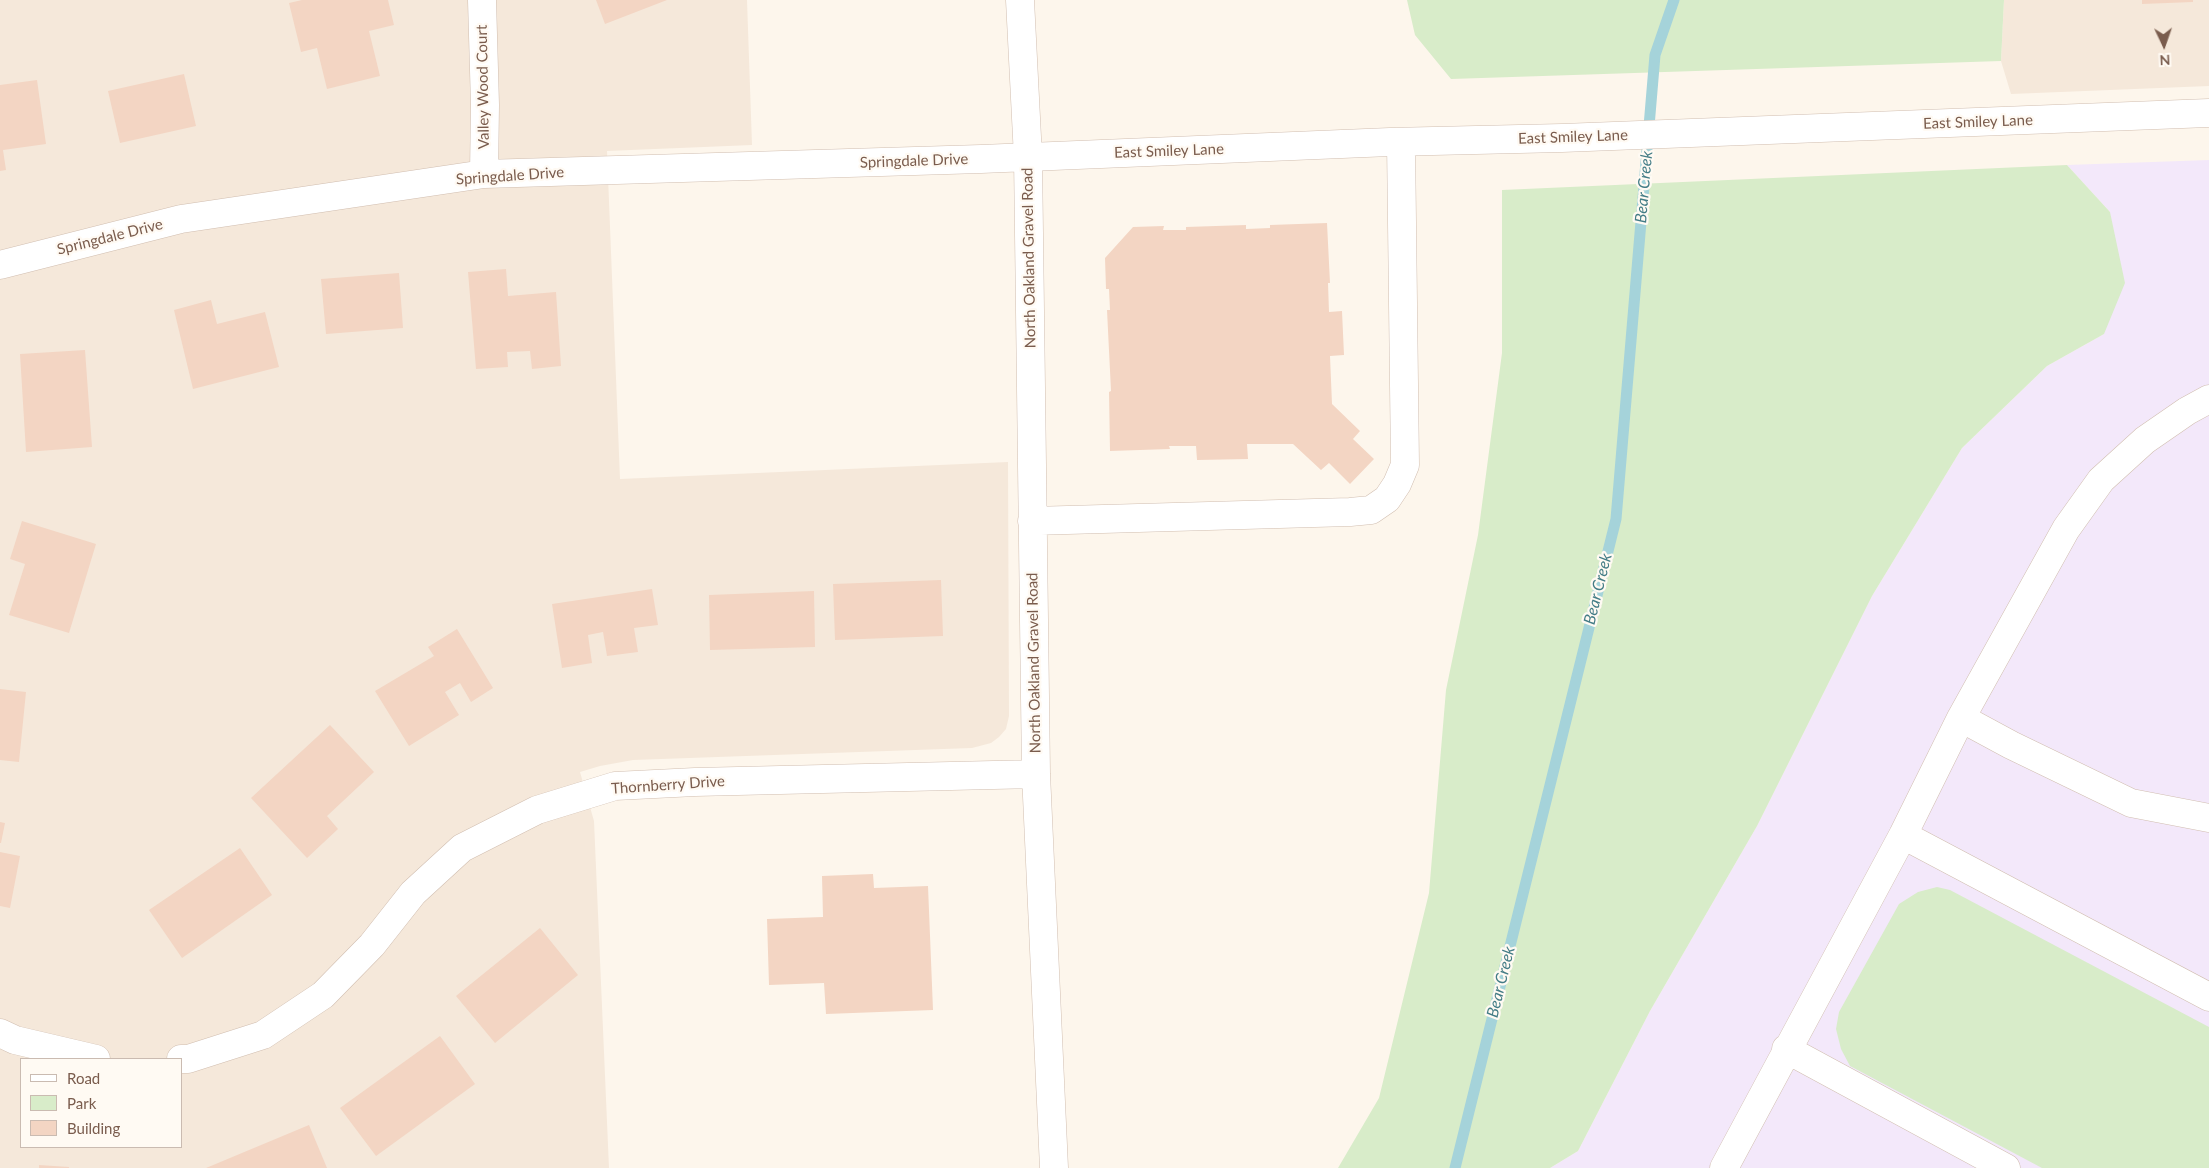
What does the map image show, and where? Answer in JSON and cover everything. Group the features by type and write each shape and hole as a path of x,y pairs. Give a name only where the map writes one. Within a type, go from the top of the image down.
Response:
{"street":[{"name":"Valley Wood Court","path":"482,0 485,105 484,174"},
{"name":"North Oakland Gravel Road","path":"1020,0 1028,157 1036,774 1054,1168"},
{"name":"East Smiley Lane","path":"1028,157 2209,113"},
{"path":"1032,521 1350,512 1370,510 1387,498 1397,484 1405,466 1401,142"},
{"name":"Springdale Drive","path":"0,265 181,219 484,174 1028,157"},
{"path":"1724,1168 1786,1049 1903,834 1962,718 2066,529 2100,480 2145,440 2187,411 2209,399"},
{"path":"1962,718 2011,745 2130,803 2209,818"},
{"name":"Thornberry Drive","path":"182,1059 188,1059 262,1035 323,995 372,945 413,894 462,848 537,810 615,786 695,782 1036,774"},
{"path":"1903,834 2209,997"},
{"path":"0,1033 15,1040 92,1058"},
{"path":"1786,1049 2006,1168"}],"shaded area":[{"path":"0,0 747,0 752,145 607,151 620,479 1008,462 1009,716 1006,729 991,743 972,748 633,760 580,772 594,821 609,1168 0,1168"},
{"path":"2004,0 2209,0 2209,86 2011,94 2001,61"},
{"path":"2209,160 2209,1168 1550,1168 1578,1151 1650,1011 1757,826 1872,596 1962,448 2047,366 2104,334 2110,212 2067,165"}],"green space":[{"path":"1407,0 2004,0 2001,61 1451,79 1415,35"},
{"path":"2067,165 2110,212 2125,283 2104,334 2047,366 1962,448 1872,596 1757,826 1650,1011 1578,1151 1550,1168 1338,1168 1379,1098 1429,893 1446,690 1478,535 1502,353 1502,190"},
{"path":"1937,887 1950,890 2209,1027 2209,1168 2042,1168 1850,1066 1841,1049 1836,1029 1839,1012 1899,904 1918,892"}],"building":[{"path":"302,0 388,0 394,25 369,31 380,76 327,89 317,48 301,52 289,3"},
{"path":"596,0 667,0 605,24"},
{"path":"2142,0 2193,0 2193,2 2142,4"},
{"path":"184,74 196,126 120,143 108,91"},
{"path":"37,80 46,144 3,150 6,170 0,171 0,85"},
{"path":"1327,223 1330,283 1328,283 1329,312 1342,311 1344,355 1330,356 1332,404 1360,431 1353,439 1374,459 1350,484 1329,463 1321,470 1293,444 1247,444 1248,459 1197,460 1196,446 1169,446 1170,449 1110,451 1109,392 1111,391 1107,310 1110,310 1109,289 1106,289 1105,258 1133,227 1164,226 1163,230 1186,230 1186,227 1246,225 1246,229 1270,228 1270,225"},
{"path":"506,269 508,296 556,292 561,366 532,369 530,351 507,352 508,367 476,369 468,272"},
{"path":"399,273 403,328 326,334 321,279"},
{"path":"211,300 217,324 265,312 279,367 193,389 174,310"},
{"path":"85,350 92,447 26,452 20,354"},
{"path":"22,521 96,544 69,633 9,615 25,564 10,559"},
{"path":"941,580 943,636 835,640 833,584"},
{"path":"652,589 658,625 634,628 638,652 607,656 603,632 588,635 592,663 562,668 552,604"},
{"path":"814,591 815,647 710,650 709,595"},
{"path":"457,629 493,688 471,702 460,683 445,692 459,715 409,746 375,691 434,656 428,647"},
{"path":"0,689 26,692 19,762 0,760"},
{"path":"330,725 374,772 327,816 338,829 307,858 251,798"},
{"path":"0,822 5,823 1,843 0,843"},
{"path":"240,848 272,895 182,958 149,910"},
{"path":"0,852 20,856 10,908 0,906"},
{"path":"873,874 874,888 928,886 933,1010 826,1014 824,983 769,985 767,919 823,917 822,876"},
{"path":"540,928 578,975 495,1043 456,996"},
{"path":"440,1036 475,1084 376,1156 340,1108"},
{"path":"309,1125 327,1168 206,1168"},
{"path":"39,1165 69,1167 69,1168 39,1168"}],"waterway":[{"name":"Bear Creek","path":"1455,1168 1616,519 1655,55 1674,0"}]}
